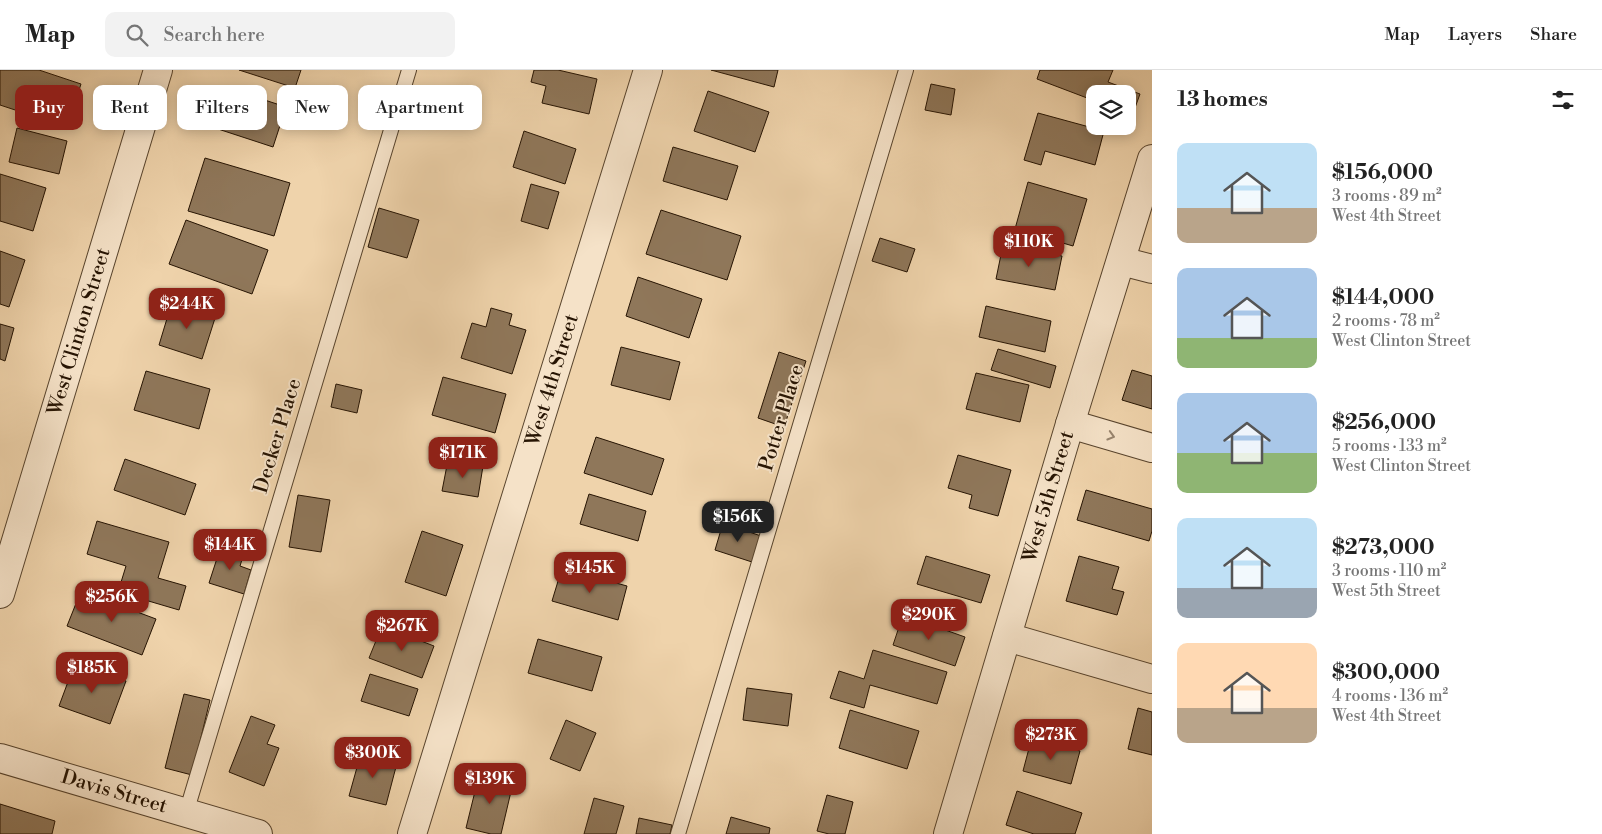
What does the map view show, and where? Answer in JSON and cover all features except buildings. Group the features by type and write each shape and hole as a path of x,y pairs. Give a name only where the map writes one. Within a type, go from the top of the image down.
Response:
{"street":[{"name":"West Clinton Street","path":"0,594 158,70"},
{"name":"West 4th Street","path":"412,834 648,70"},
{"name":"West 5th Street","path":"948,834 1070,424 1152,159"},
{"path":"1121,261 1152,269"},
{"path":"1070,424 1152,448"},
{"path":"1007,637 1152,679"},
{"name":"Davis Street","path":"0,758 193,818 258,834"}],"lane":[{"name":"Decker Place","path":"193,818 409,70"},
{"name":"Potter Place","path":"678,834 906,70"}]}
